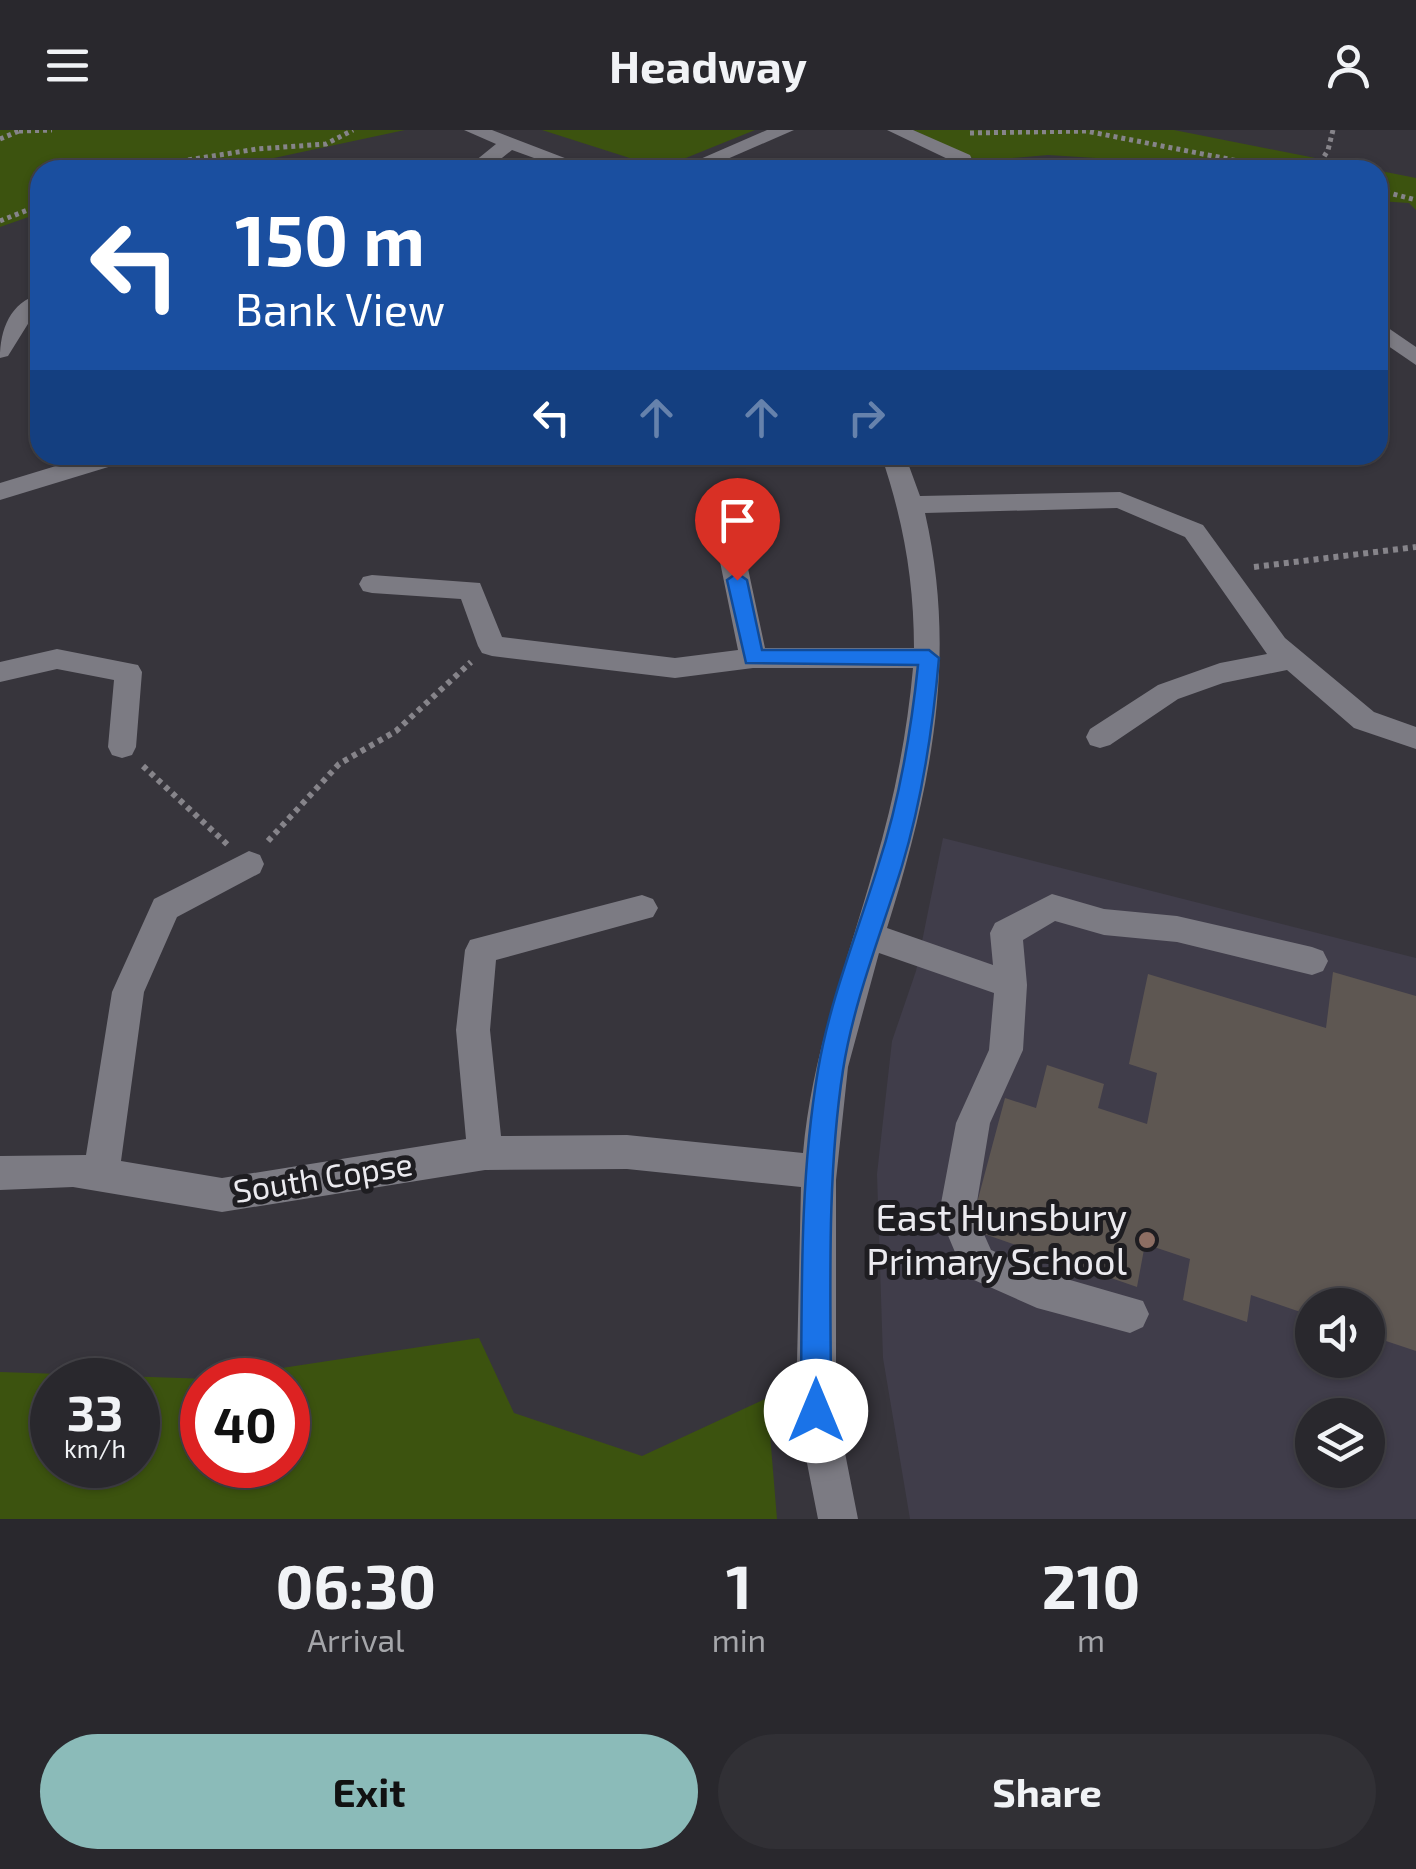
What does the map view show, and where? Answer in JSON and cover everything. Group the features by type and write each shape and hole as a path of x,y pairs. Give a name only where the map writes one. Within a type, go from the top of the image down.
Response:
{"street":[{"path":"474,130 559,160"},
{"path":"710,160 784,130"},
{"path":"896,130 962,160"},
{"path":"487,160 511,142"},
{"path":"0,351 30,309"},
{"path":"1388,336 1416,358"},
{"path":"0,492 87,465"},
{"path":"838,1519 816,1411 819,1172 830,1070 850,984 891,862 924,716 929,658 926,567 914,506 898,465"},
{"path":"914,506 1120,500 1194,531 1276,645 1364,720 1416,738"},
{"path":"721,503 753,658"},
{"path":"372,584 471,590 492,646 676,668 753,658 929,658"},
{"path":"0,672 57,659 128,672 122,747"},
{"path":"1100,737 1168,692 1220,673 1292,659"},
{"path":"102,1175 128,992 165,908 249,864"},
{"path":"1130,1314 1037,1288 978,1263 957,1214 974,1123 1006,1050 1011,984 1006,934 1052,907 1104,922 1177,929 1312,961"},
{"path":"485,1153 473,1030 481,950 642,908"},
{"path":"867,935 1011,984"},
{"name":"South Copse","path":"0,1172 73,1170 222,1195 485,1153 628,1152 819,1172"}],"path":[{"path":"0,139 19,131 52,130"},
{"path":"188,160 326,144 352,130"},
{"path":"1322,160 1333,130"},
{"path":"962,132 1086,131 1233,160"},
{"path":"1388,193 1416,200"},
{"path":"0,221 30,209"},
{"path":"1222,571 1416,546"},
{"path":"122,747 249,864 339,764 396,732 492,646"}],"shaded area":[{"name":"East Hunsbury Primary School","path":"943,838 1416,958 1416,1519 910,1519 883,1358 877,1174 892,1041 916,971"}],"green space":[{"path":"0,130 405,130 264,160 30,160 30,216 0,227"},
{"path":"542,130 755,130 681,160 636,160"},
{"path":"913,130 1174,130 1326,160 1128,160 1048,155 977,160"},
{"path":"1388,172 1416,178 1416,210 1409,203 1388,202"},
{"path":"479,1338 514,1413 642,1456 767,1398 777,1519 0,1519 0,1372 30,1373 30,1488 160,1488 160,1377 180,1378 180,1488 310,1488 310,1364"}],"building":[{"path":"1333,972 1416,996 1416,1351 1385,1341 1385,1288 1295,1288 1295,1310 1251,1295 1247,1322 1183,1300 1190,1259 1145,1244 1137,1287 970,1229 1005,1098 1036,1108 1047,1065 1104,1084 1098,1108 1147,1124 1157,1073 1129,1064 1148,974 1326,1028"}],"place":[{"name":"East Hunsbury Primary School","path":"1147,1240"}],"route":[{"path":"737,580 753,658 929,658 924,716 891,862 850,984 830,1070 819,1172 816,1411"}]}
